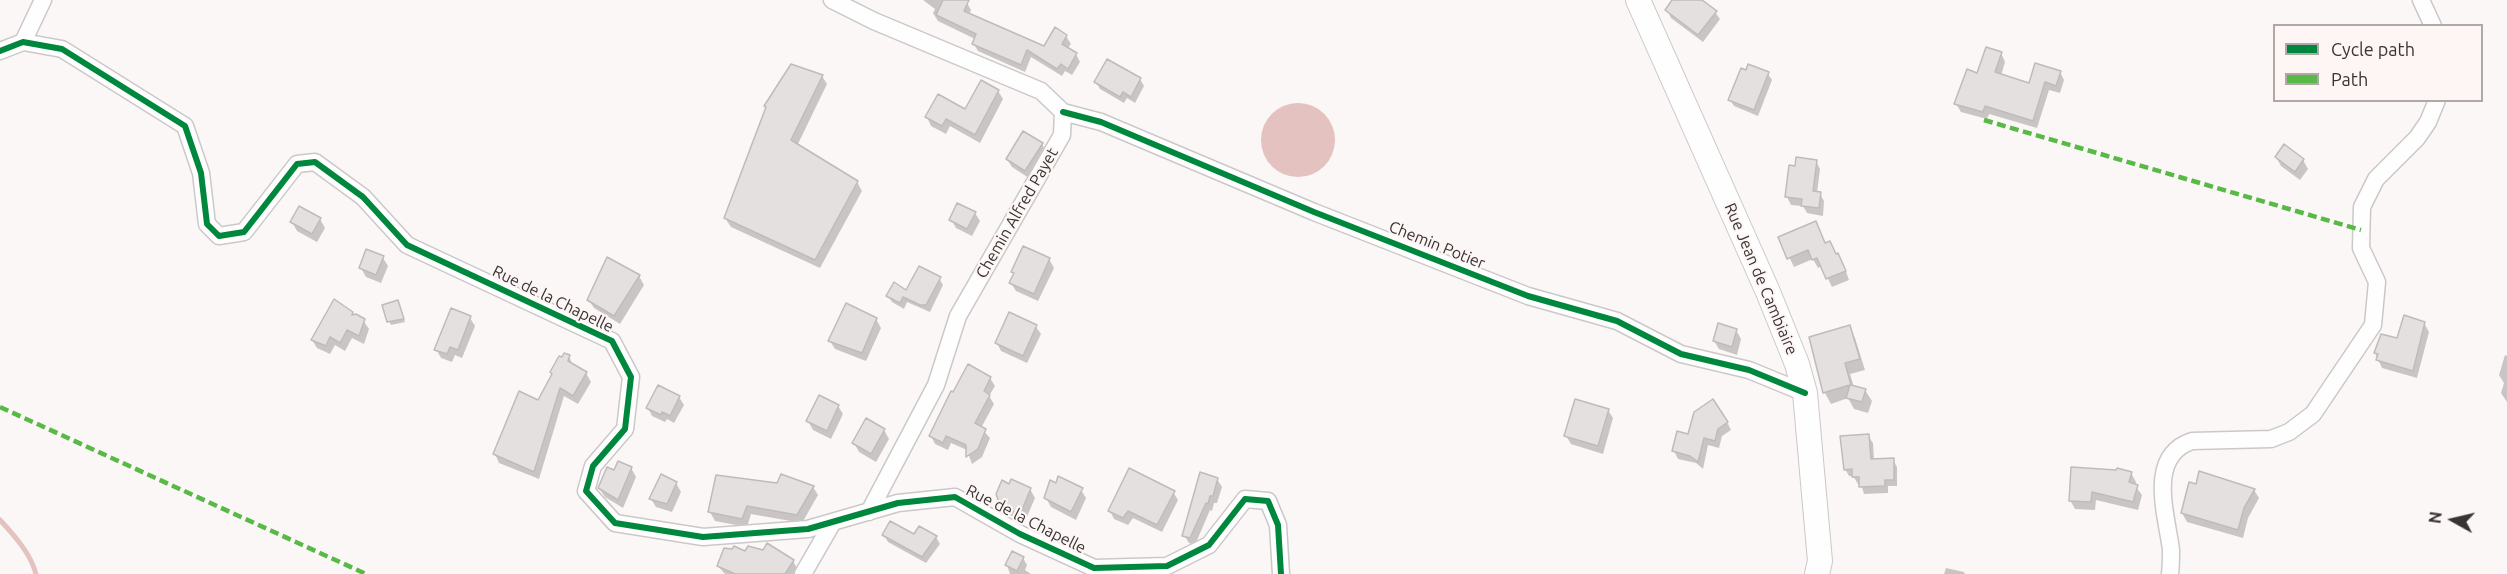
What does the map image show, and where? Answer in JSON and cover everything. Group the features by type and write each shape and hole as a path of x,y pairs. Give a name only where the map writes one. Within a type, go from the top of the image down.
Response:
{"main road":[{"name":"Rue Jean de Cambiaire","path":"1638,0 1768,292 1797,364 1805,393 1820,561 1817,574"}],"street":[{"path":"0,51 23,42 42,0"},
{"path":"832,0 874,21 1041,91 1063,112"},
{"path":"2421,0 2432,24"},
{"name":"Rue de la Chapelle","path":"23,42 62,49 185,126 201,173 207,224 219,236 244,232 297,164 315,162 363,197 407,245 612,341 631,377 625,429 593,466 586,492 615,524 703,537 808,529 898,503 955,497 1020,534 1094,568 1167,566 1209,544 1245,500 1268,501 1278,525 1281,574"},
{"path":"2170,574 2171,552 2162,494 2165,470 2171,454 2181,444 2192,441 2271,439 2289,432 2313,414 2373,325 2377,282 2361,248 2362,207 2376,178 2417,138 2428,122 2436,102"},
{"name":"Chemin Potier","path":"1063,112 1101,122 1314,212 1528,297 1617,321 1681,354 1749,370 1805,393"},
{"name":"Chemin Alfred Payet","path":"869,512 936,385 958,316 1062,135 1063,112"},
{"path":"803,574 832,522"}],"shaded area":[{"path":"1291,103 1305,103 1319,109 1329,119 1335,133 1333,154 1319,171 1305,177 1291,177 1277,171 1267,161 1261,147 1261,133 1267,119 1277,109"}],"building":[{"path":"943,0 969,0 964,11 1044,46 1055,27 1067,35 1062,44 1077,53 1068,69 1061,64 1057,69 1027,50 1021,65 972,44 976,34 936,15"},
{"path":"1672,0 1702,0 1717,11 1698,35 1665,10"},
{"path":"1986,47 2002,52 1995,72 2029,83 2035,63 2061,71 2056,86 2045,82 2033,121 1985,106 1983,112 1954,104 1967,69 1977,73"},
{"path":"1107,59 1141,78 1131,97 1123,92 1120,97 1094,82"},
{"path":"791,64 823,75 791,140 858,181 815,260 724,218 766,107 764,106"},
{"path":"1748,64 1769,72 1754,110 1728,100 1741,68 1746,70"},
{"path":"981,80 999,90 975,135 946,119 942,126 925,117 938,94 965,109"},
{"path":"1023,131 1043,143 1025,171 1006,159"},
{"path":"2284,144 2304,159 2295,172 2275,157"},
{"path":"1796,157 1817,160 1813,191 1821,192 1819,208 1801,206 1802,199 1785,197 1789,165 1795,166"},
{"path":"957,203 976,212 967,229 949,220"},
{"path":"299,206 321,218 312,234 290,222"},
{"path":"1816,221 1825,243 1830,241 1846,271 1826,279 1817,258 1812,260 1808,250 1787,259 1778,237"},
{"path":"1023,246 1050,258 1034,294 1009,283 1014,273 1011,272"},
{"path":"366,249 384,256 376,275 359,268"},
{"path":"607,257 640,275 614,316 587,300"},
{"path":"919,266 941,277 926,305 920,305 903,297 900,303 886,296 894,282 906,290"},
{"path":"334,299 353,312 352,315 356,314 365,319 359,336 347,330 340,343 330,337 326,346 311,340"},
{"path":"398,300 404,319 387,322 382,305"},
{"path":"846,303 877,318 862,353 828,341"},
{"path":"451,308 471,316 458,350 450,347 447,354 434,350"},
{"path":"1009,312 1037,325 1023,356 995,343"},
{"path":"2404,315 2425,322 2413,371 2376,360 2378,354 2374,353 2381,334 2397,338"},
{"path":"1718,323 1737,329 1732,347 1713,341"},
{"path":"1850,325 1860,359 1845,363 1851,385 1866,389 1862,402 1846,398 1850,385 1823,393 1809,337"},
{"path":"564,353 570,355 568,361 587,372 573,396 560,388 534,472 493,454 519,391 538,400 552,374 550,372 559,356 562,357"},
{"path":"968,364 991,377 984,391 990,395 975,423 986,429 978,449 966,457 966,445 946,436 943,443 929,436 951,391 953,392"},
{"path":"658,385 680,396 670,416 662,412 661,415 646,408"},
{"path":"819,395 839,405 827,431 806,421"},
{"path":"1575,399 1609,409 1598,446 1564,436"},
{"path":"1713,399 1728,422 1718,429 1715,441 1704,438 1698,462 1690,456 1672,451 1677,431 1688,434 1694,412"},
{"path":"866,418 885,429 871,454 852,443"},
{"path":"1869,434 1871,459 1894,458 1894,480 1885,480 1885,486 1859,487 1859,477 1852,477 1852,469 1844,470 1840,436"},
{"path":"618,461 632,467 618,500 598,488 607,467 614,470"},
{"path":"2071,467 2116,470 2117,468 2132,472 2129,482 2138,485 2133,502 2092,492 2091,502 2069,501"},
{"path":"1129,468 1175,491 1157,525 1128,511 1123,518 1108,511"},
{"path":"2199,471 2255,489 2244,508 2238,530 2181,513 2189,482 2196,484"},
{"path":"1200,472 1218,478 1213,496 1210,496 1208,504 1206,503 1190,538 1182,536"},
{"path":"661,474 677,482 667,504 649,499"},
{"path":"781,474 814,486 797,515 747,506 742,519 708,512 716,475 777,483"},
{"path":"1058,476 1083,488 1071,512 1044,498 1050,480 1056,483"},
{"path":"1011,479 1031,488 1022,510 1015,512 1000,505 996,494 1002,480 1009,484"},
{"path":"890,521 914,534 919,526 937,536 922,557 882,535"},
{"path":"767,543 794,560 785,574 735,574 717,566 724,548 732,549 734,546 745,551 748,546 763,550"},
{"path":"1012,551 1024,557 1017,571 1005,565"}],"waterway":[{"path":"0,520 26,552 36,574"}],"marked path":[{"path":"1984,120 2361,230"},
{"path":"0,407 366,574"}],"cycle path":[{"path":"0,51 23,42 62,49 185,126 201,173 207,224 219,236 244,232 297,164 315,162 363,197 407,245 612,341 631,377 625,429 593,466 586,491 615,523 703,537 808,529 898,503 955,497 1020,534 1094,568 1167,566 1209,545 1245,499 1268,501 1278,525 1281,574"},
{"path":"1063,112 1101,122 1314,212 1528,296 1617,321 1681,354 1749,370 1805,393"}]}
